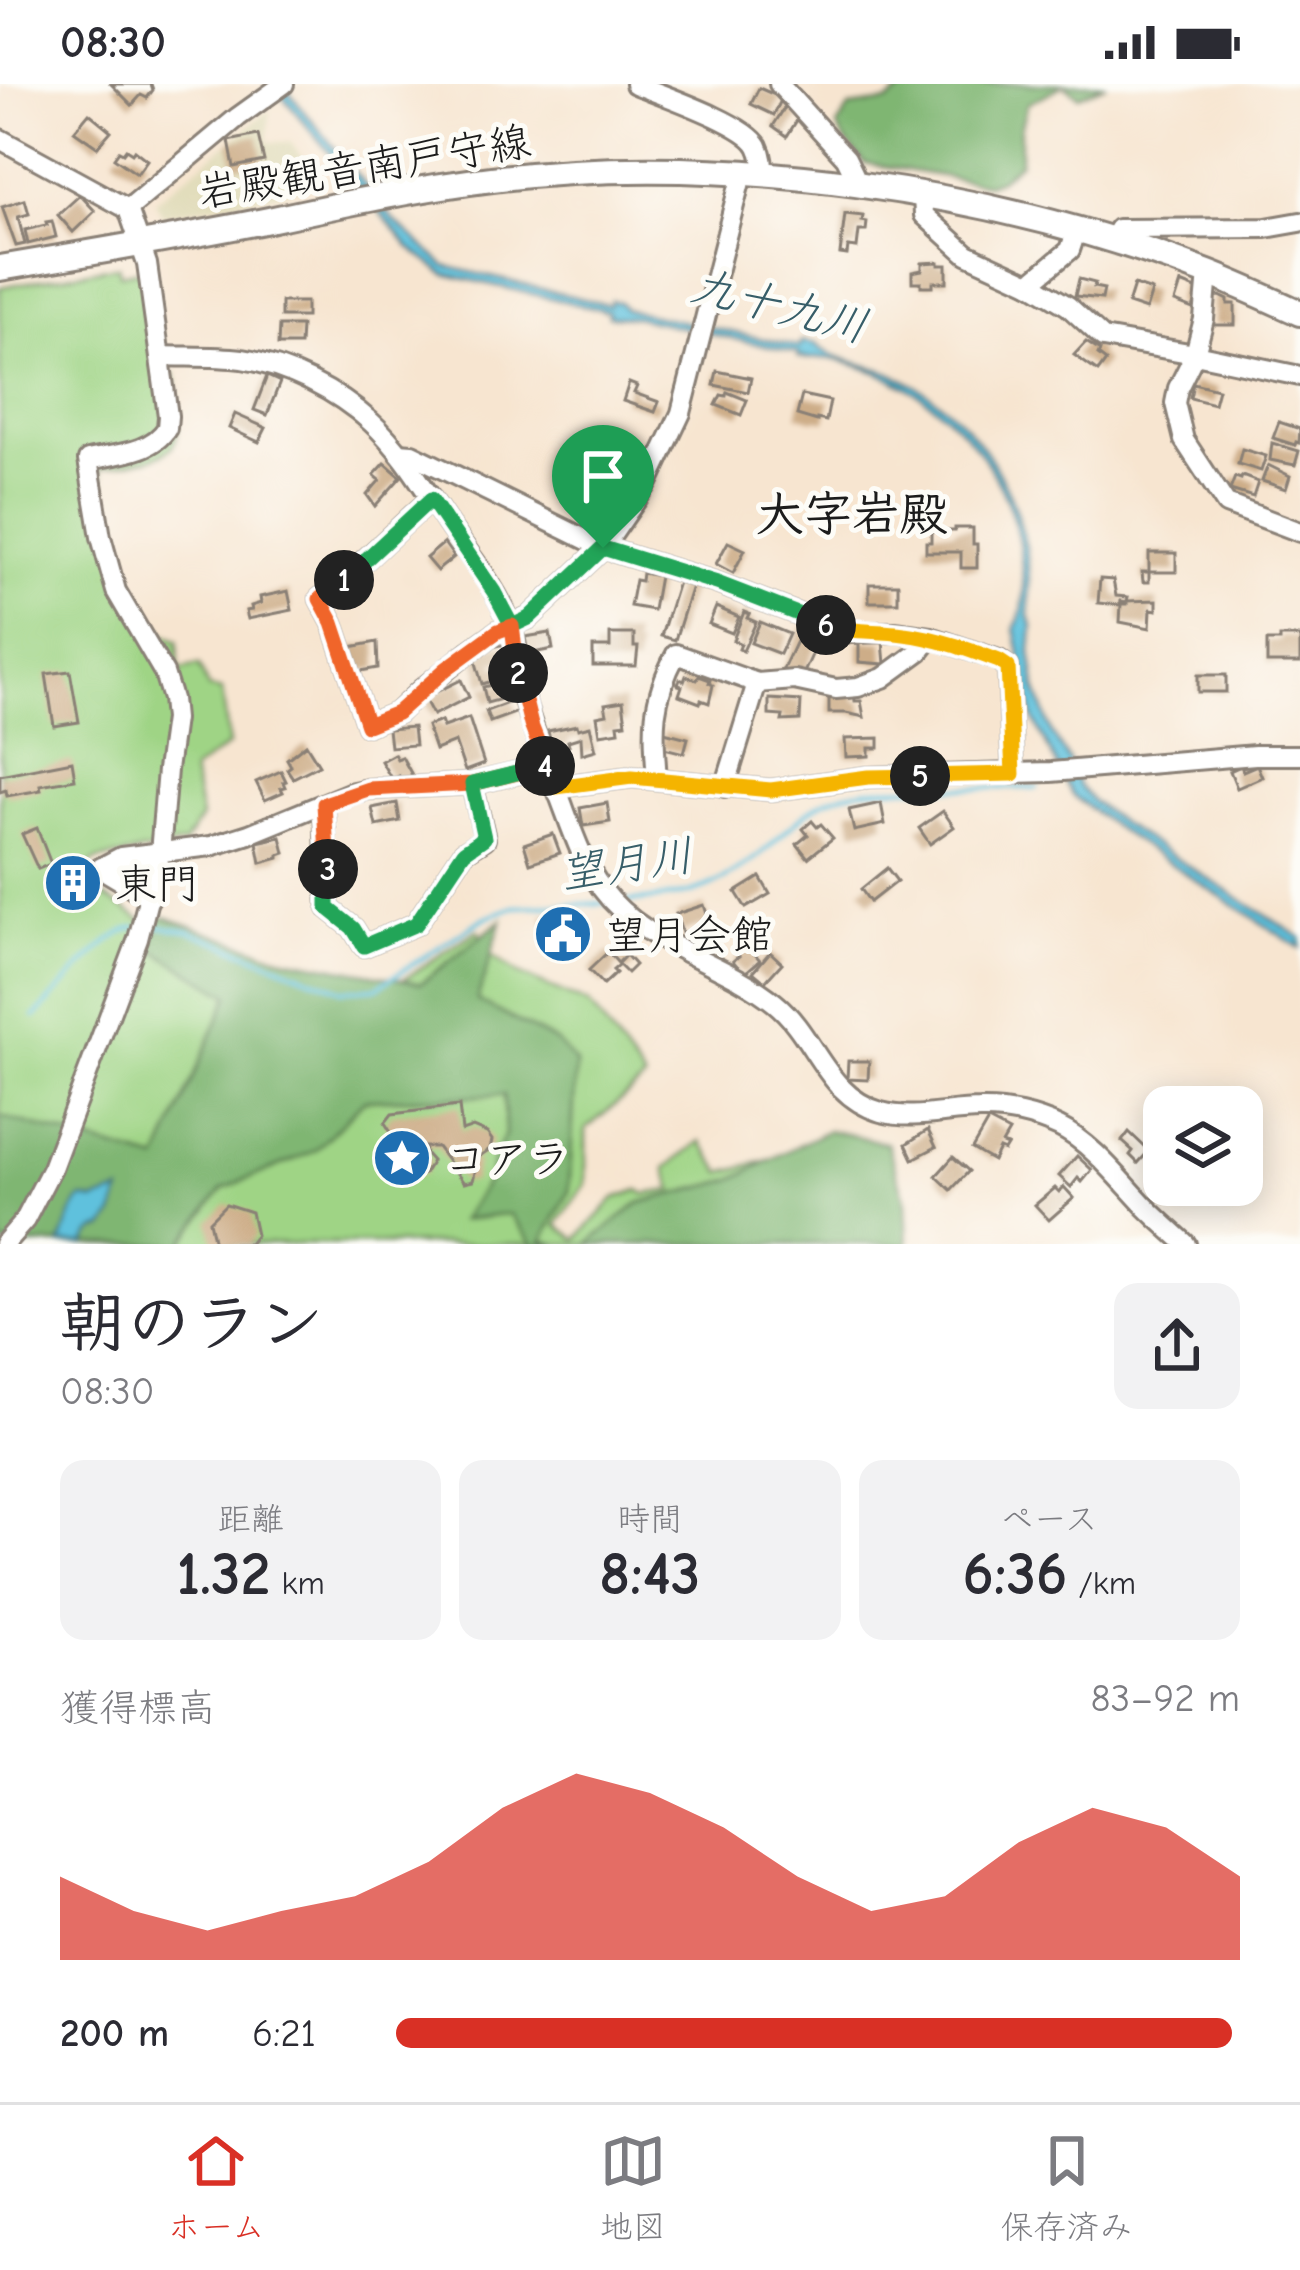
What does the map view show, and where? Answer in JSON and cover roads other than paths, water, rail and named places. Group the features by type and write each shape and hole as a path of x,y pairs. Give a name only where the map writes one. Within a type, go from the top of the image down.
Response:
{"main road":[{"name":"岩殿観音南戸守線","path":"0,268 385,195 495,179 649,171 859,184 922,195 1112,240 1208,273 1300,313"}],"street":[{"path":"431,499 320,599 333,623 367,725 397,713 498,631 529,618 603,548 648,483 680,413 706,315 760,151 750,137 710,115 635,84"},
{"path":"778,84 846,158 859,184"},
{"path":"128,209 279,88"},
{"path":"0,139 128,209 141,244 167,428 148,446 88,460 100,538 116,591 164,673 174,719 160,853 116,1004 52,1168 26,1220 4,1244"},
{"path":"922,195 924,214 967,254 1068,306 1103,338 1300,376"},
{"path":"1112,240 1118,229 1215,230 1300,222"},
{"path":"1030,283 1070,250 1077,230"},
{"path":"1208,273 1204,320 1175,404 1184,440 1226,504 1300,532"},
{"path":"160,356 242,359 297,375 371,422 399,453 512,626 531,725 577,844 601,888 622,910 778,1005 815,1050 828,1075 856,1100 879,1112 907,1116 979,1109 1023,1114 1062,1128 1105,1163 1186,1244"},
{"path":"399,453 412,454 603,548 717,583 829,626 931,637 999,661 1008,667 1013,774"},
{"path":"657,779 655,713 663,678 676,654 757,682 794,680 836,688 883,678 931,637"},
{"path":"725,787 757,682"},
{"path":"556,787 603,779 657,779 771,790 868,777 1013,774 1300,755"},
{"path":"150,898 100,868 121,857 211,846 368,789 472,784 547,766"},
{"path":"324,804 328,908 353,928 364,946 416,924 464,852 484,838 472,784"}],"water":[{"path":"272,84 282,84 394,220 445,266 609,305 611,300 625,309 800,347 802,341 816,344 840,358 893,374 941,403 995,466 1018,516 1028,561 1037,691 1079,786 1122,824 1300,937 1300,948 1072,795 1033,718 1015,628 1024,594 1015,524 988,465 946,415 920,395 861,367 802,358 798,353 635,317 608,316 608,311 444,274 410,248"},
{"path":"121,1192 105,1228 92,1233 85,1244 61,1244 82,1198 95,1201"}],"waterway":[{"name":"望月川","path":"619,902 683,895 717,883 812,809 853,791 1037,788"},
{"name":"望月川","path":"156,926 189,931 343,990 376,988 486,917 514,907 608,903"},
{"name":"望月川","path":"35,1017 97,952 136,927"}],"place":[{"name":"東門","path":"73,883"},
{"name":"望月会館","path":"563,934"},
{"name":"コアラ","path":"402,1158"}],"district":[{"name":"大字岩殿","path":"852,513"}],"water label":[{"name":"九十九川","path":"780,305"}]}
